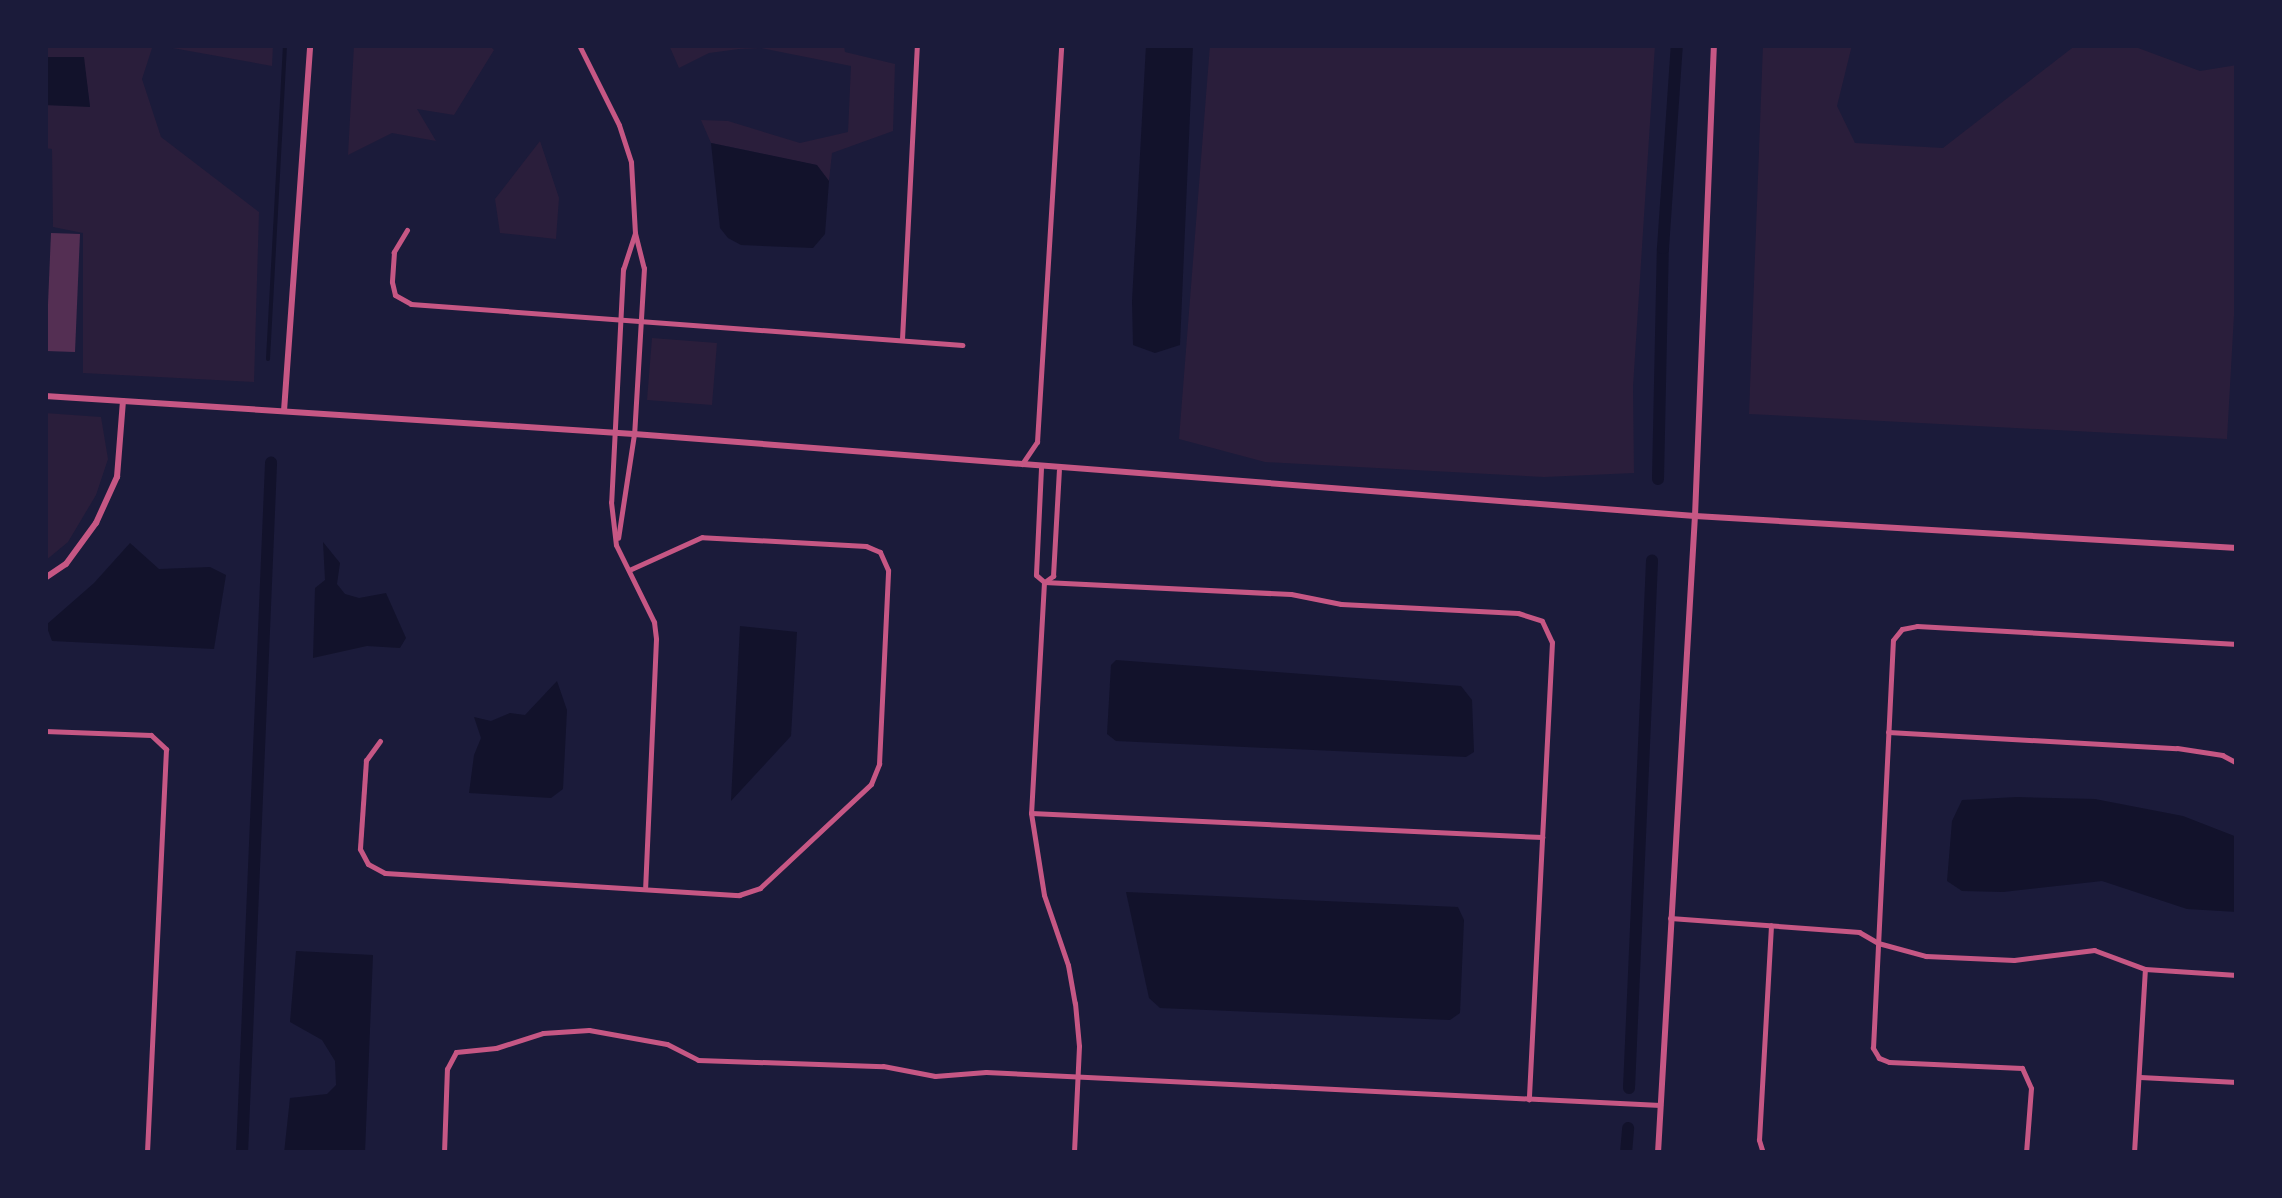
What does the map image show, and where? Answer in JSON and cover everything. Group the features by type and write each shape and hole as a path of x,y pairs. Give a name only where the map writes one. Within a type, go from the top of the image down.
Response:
{"street":[{"path":"284,411 310,45"},
{"path":"579,45 619,126 631,162 635,233 644,268 634,434 616,544"},
{"path":"902,339 917,45"},
{"path":"1020,467 1038,442 1060,45"},
{"path":"1658,1153 1694,516 1714,45"},
{"path":"407,230 394,252 392,282 395,295 411,304 962,345"},
{"path":"635,233 623,269 611,502 616,544 654,622 656,639 644,888"},
{"path":"45,396 634,434 1058,470 1694,516 2237,548"},
{"path":"45,578 66,564 96,523 117,477 123,401"},
{"path":"1040,468 1036,575 1044,582 1291,594 1341,604 1518,613 1542,621 1552,642 1529,1099"},
{"path":"1058,470 1052,576 1044,582 1031,813 1044,895 1072,984 1077,1077 1074,1153"},
{"path":"380,742 366,760 360,848 368,864 385,872 740,895 760,888 871,784 879,764 888,570 880,552 866,546 702,537 629,570"},
{"path":"2026,1153 2031,1088 2022,1068 1889,1062 1875,1054 1872,1041 1893,640 1902,629 1917,626 2237,644"},
{"path":"45,730 151,734 166,749 147,1153"},
{"path":"1888,732 2177,748 2237,762"},
{"path":"1031,813 1542,837"},
{"path":"1669,918 1859,932 1878,943 1926,956 2014,960 2094,950 2146,969 2237,975"},
{"path":"1763,1153 1758,1140 1772,924"},
{"path":"2134,1153 2146,969"},
{"path":"444,1153 447,1069 456,1052 496,1048 543,1034 589,1030 630,1034 667,1044 698,1060 884,1066 935,1076 986,1072 1660,1105"},
{"path":"2139,1077 2237,1082"}],"shaded area":[{"path":"45,45 153,45 142,79 161,137 259,212 254,382 83,373 83,233 53,227 52,149 45,148 45,105 90,106 83,57 45,57"},
{"path":"156,45 273,45 272,66"},
{"path":"354,45 489,45 494,50 454,115 417,109 436,141 392,133 348,155"},
{"path":"669,45 844,45 845,52 895,64 893,131 832,153 829,181 816,165 711,143 701,120 728,121 800,143 848,132 851,66 761,48 709,53 679,68"},
{"path":"1146,45 1193,45 1180,345 1155,353 1133,345"},
{"path":"1210,45 1655,45 1633,387 1634,473 1544,477 1265,462 1179,439"},
{"path":"1763,45 1852,45 1837,106 1855,143 1943,148 2076,45 2130,45 2200,71 2237,65 2237,262 2227,439 1749,414"},
{"path":"45,57 84,57 90,107 45,105"},
{"path":"540,141 559,198 556,239 500,233 495,199"},
{"path":"711,143 817,165 829,181 825,234 813,248 741,245 728,238 720,228"},
{"path":"652,338 717,343 712,405 647,400"},
{"path":"45,413 101,417 108,459 96,495 68,542 45,561"},
{"path":"323,542 340,563 337,584 345,594 359,598 386,593 406,638 400,648 367,646 313,658 315,588 325,580"},
{"path":"130,543 159,569 210,567 226,575 214,649 52,641 46,625 94,583"},
{"path":"740,626 797,632 791,736 731,801"},
{"path":"1116,660 1461,686 1472,700 1474,752 1466,757 1116,741 1107,734 1111,665"},
{"path":"557,681 567,710 563,789 551,798 469,793 474,755 481,738 474,717 491,721 510,713 525,715"},
{"path":"2095,799 2183,816 2237,837 2237,912 2187,909 2102,881 2003,892 1962,891 1947,881 1952,821 1962,800"},
{"path":"1126,892 1458,907 1464,920 1460,1013 1450,1020 1160,1008 1149,998"},
{"path":"296,951 373,955 365,1153 284,1153 290,1098 327,1094 336,1085 335,1061 322,1040 290,1022"}],"building":[{"path":"51,233 80,234 75,352 46,351"}],"waterway":[{"path":"268,359 285,45"},
{"path":"1658,479 1663,248 1677,45"},
{"path":"242,1153 271,463"},
{"path":"1629,1088 1652,561"},
{"path":"1626,1153 1628,1128"}]}
